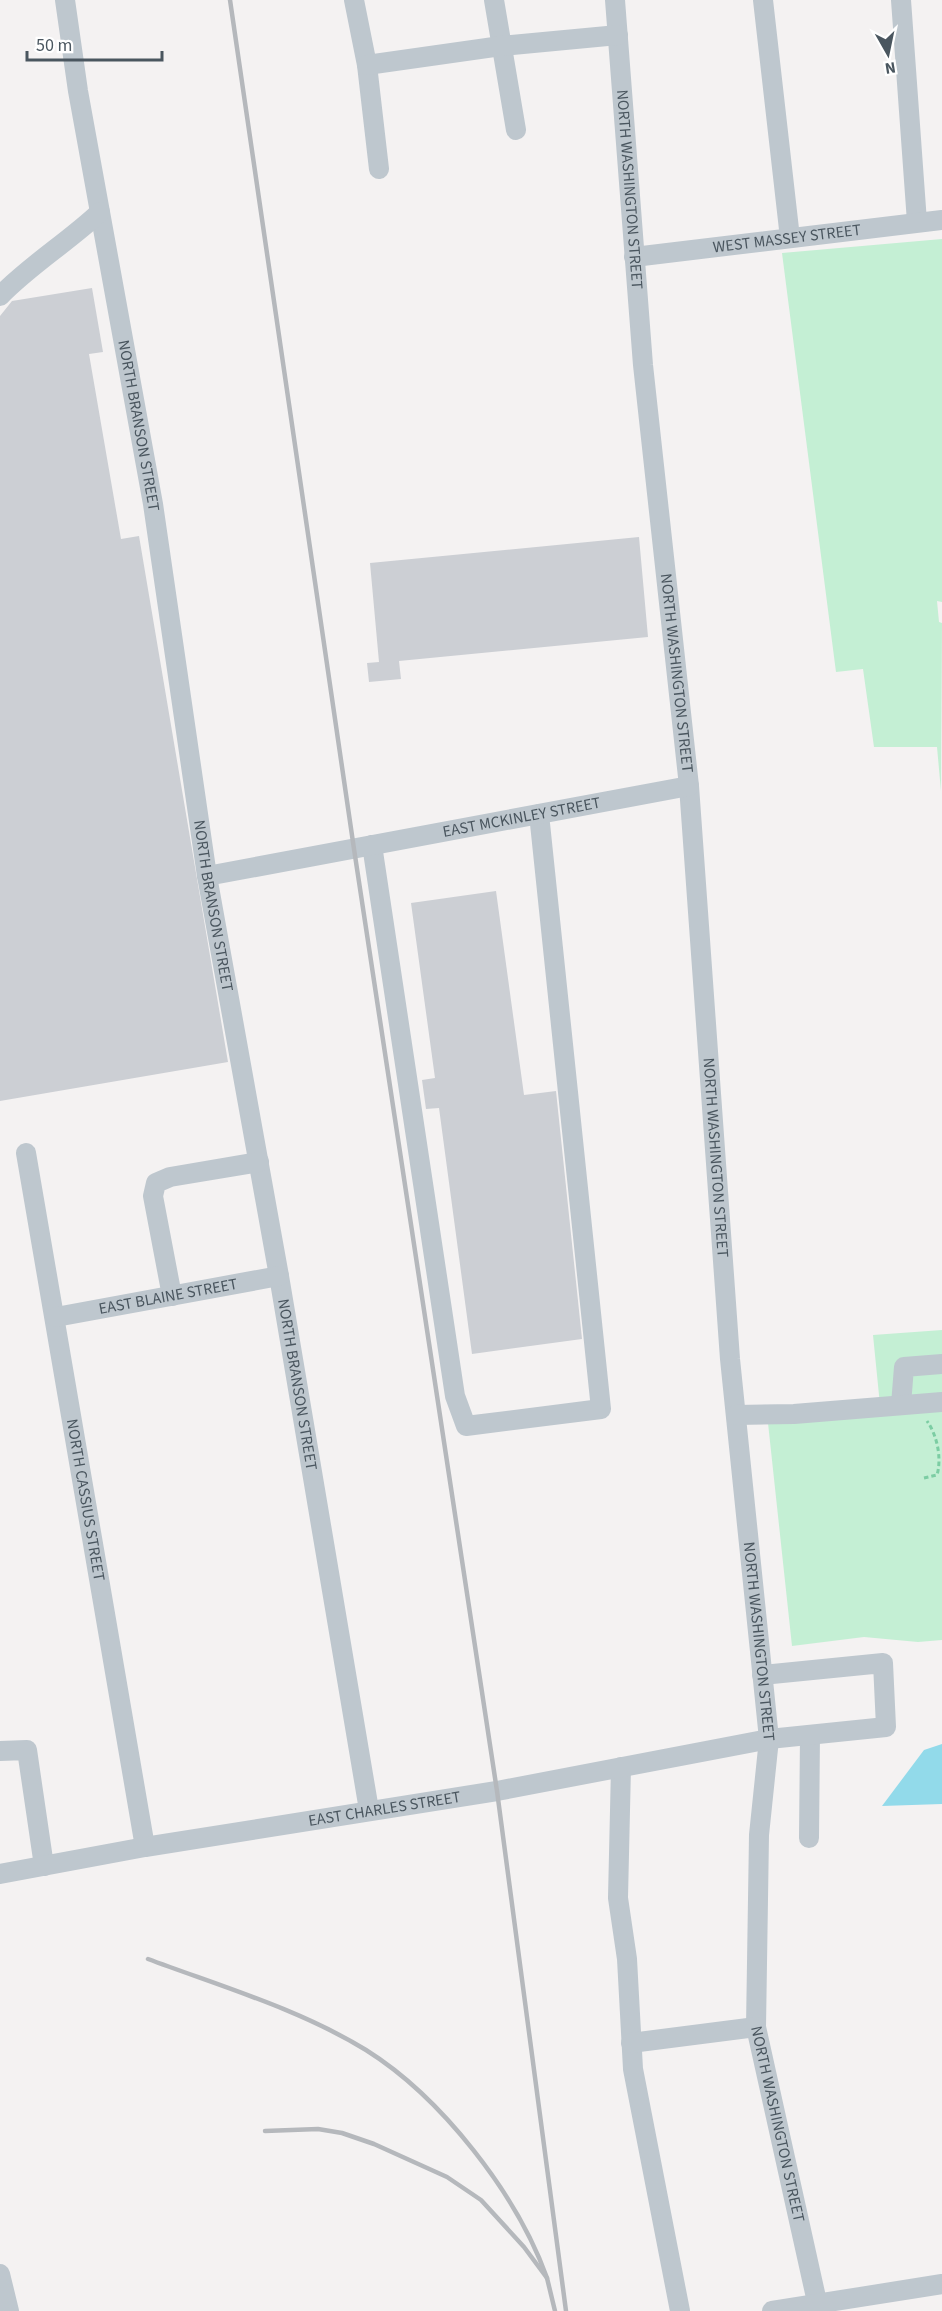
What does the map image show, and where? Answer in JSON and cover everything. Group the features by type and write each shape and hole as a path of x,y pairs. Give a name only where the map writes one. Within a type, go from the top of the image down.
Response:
{"street":[{"name":"NORTH BRANSON STREET","path":"65,0 100,212 153,504 207,876 279,1276 369,1810"},
{"path":"354,0 367,65 379,169"},
{"path":"494,0 516,130"},
{"name":"NORTH WASHINGTON STREET","path":"615,0 644,377 688,786 736,1415 769,1739 759,1834 756,2027 819,2307"},
{"path":"763,0 790,238"},
{"path":"902,0 917,222"},
{"path":"367,65 501,46 618,35"},
{"path":"0,296 16,279 72,238 100,212"},
{"name":"WEST MASSEY STREET","path":"634,257 942,220"},
{"name":"EAST MCKINLEY STREET","path":"207,876 688,786"},
{"path":"363,847 455,1396 466,1426 601,1409 539,814"},
{"name":"NORTH CASSIUS STREET","path":"26,1153 56,1317 145,1847"},
{"path":"172,1296 153,1196 156,1183 170,1177 259,1162"},
{"name":"EAST BLAINE STREET","path":"56,1317 279,1276"},
{"path":"908,1405 904,1367 942,1364"},
{"path":"736,1415 794,1414 942,1402"},
{"name":"EAST CHARLES STREET","path":"0,1874 145,1847 497,1791 769,1739 886,1726 883,1664 762,1675"},
{"path":"809,1838 810,1735"},
{"path":"0,1751 27,1750 44,1866"},
{"path":"621,1767 618,1898 627,1959 633,2069 680,2311"},
{"path":"631,2043 756,2027"},
{"path":"0,2274 5,2303"},
{"path":"772,2311 819,2307 942,2284"}],"path":[{"path":"908,1405 936,1433 940,1467 937,1474 924,1478"}],"green space":[{"path":"942,239 942,602 937,601 939,622 942,623 941,791 937,747 874,747 863,669 836,672 782,253"},
{"path":"942,1330 942,1640 918,1642 864,1637 792,1646 768,1423 881,1415 873,1335"}],"water":[{"path":"942,1744 942,1804 882,1806 924,1750"}],"building":[{"path":"92,288 103,352 89,354 121,539 139,536 228,1062 0,1101 0,316 12,301"},
{"path":"639,537 648,637 399,661 401,679 369,682 367,663 379,662 370,563"},
{"path":"496,891 524,1095 556,1091 582,1339 472,1354 439,1108 426,1109 422,1080 435,1078 411,903"}],"railway":[{"path":"230,0 354,849 497,1791 566,2311"},
{"path":"148,1959 259,1999 314,2022 366,2050 394,2070 448,2121 496,2181 534,2246 547,2278"},
{"path":"265,2131 318,2129 342,2133 374,2144 447,2177 481,2200 524,2247 547,2278 555,2311"}]}
